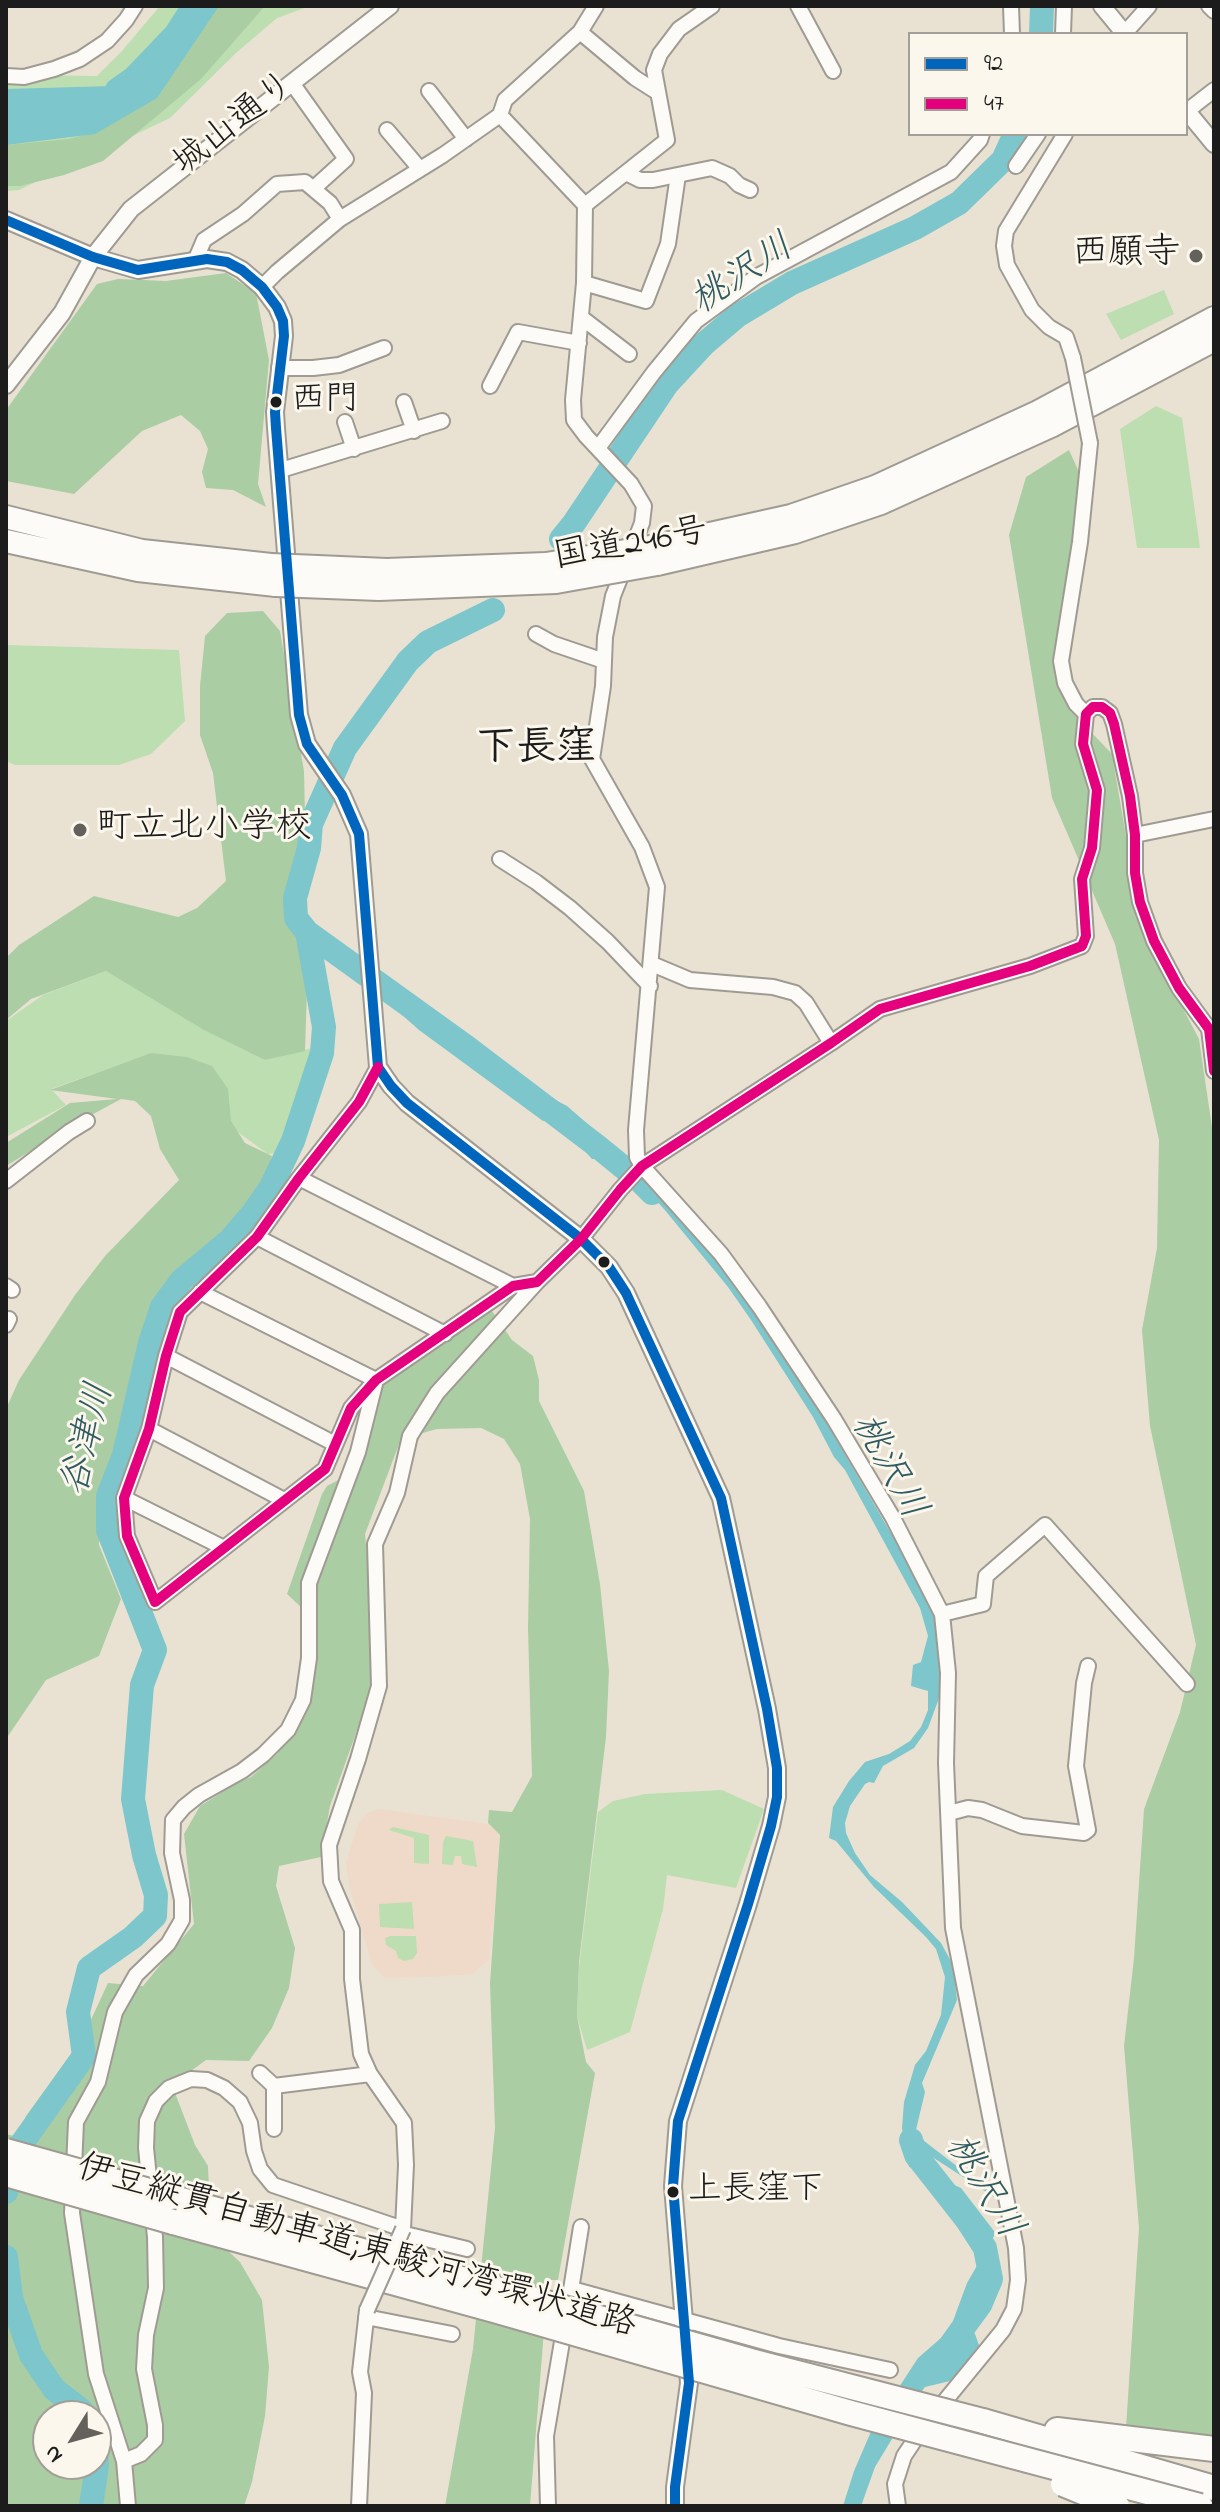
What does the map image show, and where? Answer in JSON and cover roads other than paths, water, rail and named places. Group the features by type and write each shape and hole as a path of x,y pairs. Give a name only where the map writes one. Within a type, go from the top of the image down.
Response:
{"highway":[{"name":"国道246号","path":"656,555 791,516 875,487 1038,412 1214,318"},
{"name":"国道246号","path":"6,541 138,570 273,575 530,564 656,555 795,532 881,503 1051,426 1214,340"},
{"name":"国道246号","path":"6,517 142,551 273,575"},
{"name":"伊豆縦貫自動車道;東駿河湾環状道路","path":"6,2151 171,2197 851,2413 1200,2506"},
{"name":"伊豆縦貫自動車道;東駿河湾環状道路","path":"6,2174 173,2222 751,2361 983,2421 1214,2488"},
{"path":"851,2413 1085,2492 1117,2506"},
{"path":"983,2421 1214,2449"}],"street":[{"path":"6,76 24,77 80,59 107,41 135,6"},
{"name":"城山通り","path":"6,385 62,313 93,257 131,209 390,6"},
{"path":"262,287 340,219 500,115 505,100 580,32 596,6"},
{"path":"585,205 667,140 654,70 660,54 679,29 712,6"},
{"path":"798,6 833,71"},
{"path":"1011,6 1012,32"},
{"path":"1063,32 1064,6"},
{"path":"1102,6 1123,32"},
{"path":"1127,32 1149,6"},
{"path":"1209,6 1214,11"},
{"path":"580,32 635,78 657,92"},
{"path":"292,83 346,159 314,188"},
{"path":"1188,109 1214,90"},
{"path":"429,91 466,139"},
{"path":"1188,112 1214,144"},
{"path":"500,115 585,205 584,283 573,400 574,420 631,484 644,506 642,523 613,596 605,637 603,686 592,759 642,847 657,887 636,1130 637,1157 721,1254 759,1306 834,1419 893,1518 942,1614 948,1673 946,1763 953,1928 1016,2248 1018,2280 1014,2309 1003,2330 918,2434 904,2456 895,2484 898,2506"},
{"path":"387,130 420,169"},
{"path":"601,450 654,372 696,321 756,277 951,172 981,136"},
{"path":"1016,166 1037,136"},
{"path":"1064,136 1006,231 1004,246 1007,265 1032,310 1049,327 1066,337 1090,443 1080,542 1061,661 1065,683 1076,704 1086,714"},
{"path":"626,173 640,180 653,180 712,168 750,190"},
{"path":"584,283 646,301 668,244 678,175"},
{"path":"195,261 204,240 243,214 277,184 305,182 330,203 340,219"},
{"path":"6,220 93,257 138,270 207,259 227,262 262,287 277,307 283,321 284,336 275,412 299,715 307,744 342,795 359,834 378,1067 407,1103 581,1239 609,1267 626,1293 721,1498 767,1709 777,1768 777,1797 771,1826 678,2121 673,2186 689,2383 675,2506"},
{"path":"582,318 629,354"},
{"path":"490,386 518,332 579,343"},
{"path":"279,368 339,365 384,348"},
{"path":"404,402 414,431"},
{"path":"281,470 442,421"},
{"path":"345,422 354,449"},
{"path":"536,634 554,644 604,661"},
{"path":"359,2506 364,2393 360,2372 367,2313 402,2231 406,2165 404,2123 370,2074 361,2054 352,1979 352,1930 331,1881 329,1845 379,1686 375,1544 397,1493 410,1436 437,1393 537,1282 581,1239 642,1166 880,1009 1030,966 1082,946 1086,936 1082,879 1092,848 1097,790 1083,744 1086,714 1093,707 1102,707 1110,713 1130,796 1140,902 1154,941 1179,988 1209,1029 1214,1071"},
{"path":"1135,835 1214,819"},
{"path":"500,859 570,908 650,986"},
{"path":"652,964 690,980 773,987 795,993 806,1003 831,1043"},
{"path":"378,1067 359,1102 257,1237 180,1312 149,1429 124,1498 127,1536 155,1602 325,1469 351,1408 376,1380 513,1286 537,1282"},
{"path":"6,1181 87,1121"},
{"path":"299,1178 513,1286"},
{"path":"257,1237 445,1334"},
{"path":"200,1292 376,1380"},
{"path":"166,1356 335,1444"},
{"path":"128,2506 124,2461 96,2374 72,2213 76,2122 98,2082 115,2012 136,1975 168,1944 182,1920 182,1900 172,1853 173,1820 199,1795 242,1771 263,1755 288,1730 303,1700 309,1658 309,1583 358,1452 376,1380"},
{"path":"149,1429 284,1500"},
{"path":"124,1498 224,1548"},
{"path":"942,1614 983,1604 986,1576 1045,1525 1187,1684"},
{"path":"949,1813 968,1808 982,1810 1022,1826 1084,1833 1088,1830 1076,1766 1088,1666"},
{"path":"260,2073 274,2086 274,2129"},
{"path":"274,2086 370,2074"},
{"path":"124,2461 141,2454 155,2440 144,2369 146,2335 156,2288 155,2237 146,2148 147,2121 156,2101 169,2088 191,2079 207,2080 224,2088 240,2102 250,2123 260,2169 273,2185 402,2231 467,2249"},
{"path":"548,2506 546,2436 581,2227"},
{"path":"572,2289 779,2346 890,2370"},
{"path":"367,2313 452,2334"}],"water":[{"path":"189,6 219,6 157,98 95,134 6,145 6,89 113,86 167,57"},
{"path":"383,993 415,1022 486,1072 517,1080 567,1106 620,1152 667,1203 747,1298 798,1374 913,1571 937,1620 942,1655 941,1693 928,1728 914,1748 883,1766 874,1783 865,1784 850,1806 845,1823 855,1853 870,1875 902,1902 941,1943 953,1965 957,2000 922,2083 925,2092 915,2134 997,2197 923,2151 945,2181 961,2188 994,2231 994,2236 965,2322 975,2334 980,2348 950,2381 925,2387 918,2396 875,2467 861,2506 843,2506 873,2427 918,2358 941,2338 953,2321 967,2283 982,2257 984,2239 947,2188 928,2169 909,2167 902,2128 904,2102 915,2065 926,2051 941,2015 945,1977 936,1949 874,1887 836,1841 829,1838 833,1807 849,1781 865,1762 889,1754 910,1741 921,1727 928,1710 928,1691 911,1686 913,1665 921,1662 928,1636 920,1608 845,1470 834,1457 813,1417 751,1320 664,1209 611,1151 570,1118 579,1138 596,1159 592,1159 556,1119 543,1121 419,1030 382,997"}],"waterway":[{"path":"117,90 134,78 176,34 194,6"},
{"name":"桃沢川","path":"1041,32 1042,6"},
{"name":"桃沢川","path":"561,539 667,384 704,344 737,316 792,283 915,228 959,203 1003,160 1014,136"},
{"name":"桃沢川","path":"493,610 428,642 408,661 345,748 311,824 309,848 295,898 296,918 307,932 468,1048 597,1146 652,1193"},
{"name":"谷津川","path":"6,2192 20,2146 84,2056 78,2012 89,1968 133,1937 155,1916 156,1895 133,1799 142,1685 155,1650 108,1530 108,1496 124,1455 150,1343 162,1307 182,1280 229,1241 253,1213 271,1187 293,1141 322,1053 324,1027 307,932"},
{"name":"桃沢川","path":"911,2140 916,2155 985,2248 991,2279 980,2305 947,2350"},
{"name":"谷津川","path":"6,2257 11,2298 31,2355 54,2389 68,2400"},
{"name":"谷津川","path":"91,2506 95,2480"}],"place":[{"name":"西願寺","path":"1196,256"},
{"name":"西門","path":"276,402"},
{"name":"町立北小学校","path":"80,830"},
{"name":"上長窪下","path":"673,2192"}],"district":[{"name":"下長窪","path":"536,751"}]}
